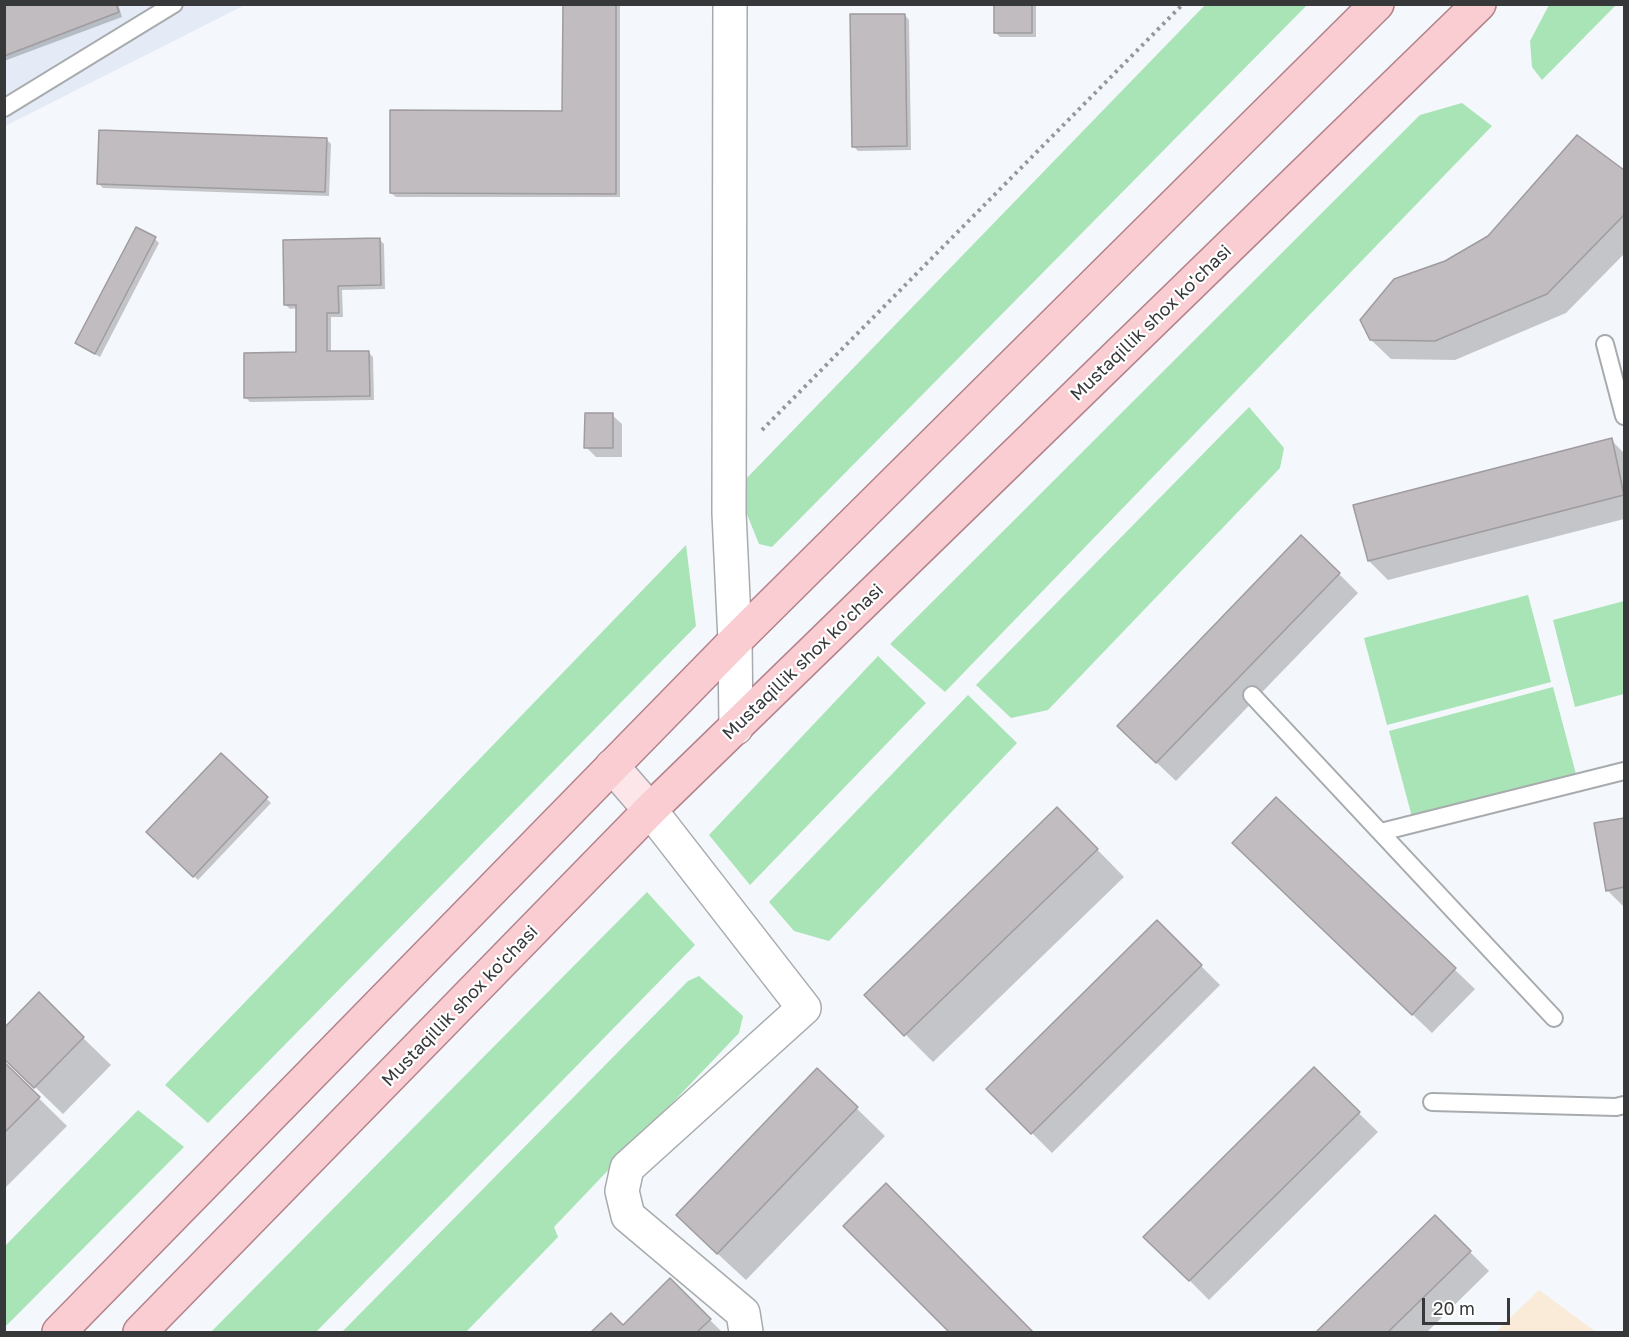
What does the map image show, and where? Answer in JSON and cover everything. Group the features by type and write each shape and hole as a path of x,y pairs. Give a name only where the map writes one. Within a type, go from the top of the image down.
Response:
{"main road":[{"path":"59,1332 735,641 1377,4"},
{"name":"Mustaqillik shox ko'chasi","path":"140,1332 651,810 1479,4"},
{"path":"612,766 651,810"}],"street":[{"path":"730,4 729,513 735,641 735,728"},
{"path":"651,810 804,1008 627,1168 622,1191 628,1216 743,1313 746,1332"}],"lane":[{"path":"4,108 174,4"},
{"path":"1605,344 1624,416"},
{"path":"1252,694 1554,1018"},
{"path":"1381,832 1624,771"},
{"path":"1432,1102 1616,1107 1624,1105"}],"path":[{"path":"729,463 1183,4"}],"shaded area":[{"path":"5,5 245,5 5,126"},
{"path":"1539,1290 1596,1332 1496,1332"}],"green space":[{"path":"1205,5 1307,5 772,547 759,544 746,512 742,483"},
{"path":"1549,5 1616,5 1542,80 1532,67 1530,41"},
{"path":"1462,103 1492,126 945,692 890,644 1420,115"},
{"path":"1249,407 1284,448 1280,468 1048,710 1011,718 976,685"},
{"path":"686,545 696,626 208,1123 165,1085"},
{"path":"1528,595 1551,682 1387,725 1364,638"},
{"path":"1624,601 1624,694 1575,707 1553,620"},
{"path":"878,656 926,703 750,885 709,835"},
{"path":"1553,687 1576,774 1412,817 1389,731"},
{"path":"968,695 1017,743 829,941 794,931 769,902"},
{"path":"647,892 695,945 316,1332 211,1332"},
{"path":"699,976 743,1016 739,1033 554,1227 558,1237 466,1332 342,1332 688,981"},
{"path":"138,1110 184,1147 5,1327 5,1246"}],"building":[{"path":"4,4 116,4 119,12 4,56"},
{"path":"563,4 616,4 616,194 390,193 390,110 562,111"},
{"path":"994,4 1032,4 1032,33 994,33"},
{"path":"850,14 905,14 907,146 852,147"},
{"path":"99,130 327,138 325,192 97,184"},
{"path":"1577,135 1624,170 1624,215 1547,294 1435,341 1370,340 1360,320 1394,279 1445,261 1488,236"},
{"path":"136,227 156,237 95,354 75,343"},
{"path":"380,238 381,285 338,286 339,313 327,313 327,351 369,351 370,396 244,398 244,353 296,352 296,305 284,305 283,240"},
{"path":"585,413 613,413 613,448 584,448"},
{"path":"1612,438 1624,495 1368,561 1353,505"},
{"path":"1301,535 1340,573 1156,763 1117,726"},
{"path":"221,753 268,797 193,877 146,832"},
{"path":"1276,797 1456,968 1412,1015 1232,843"},
{"path":"1057,807 1098,849 904,1036 864,995"},
{"path":"1624,818 1624,887 1606,891 1594,823"},
{"path":"1157,920 1202,965 1031,1134 986,1089"},
{"path":"39,992 84,1037 34,1088 4,1059 4,1028"},
{"path":"4,1062 40,1097 4,1133"},
{"path":"1314,1067 1360,1112 1189,1281 1143,1237"},
{"path":"817,1068 858,1107 717,1254 676,1215"},
{"path":"886,1183 1033,1332 949,1332 843,1226"},
{"path":"1435,1215 1471,1251 1388,1332 1316,1332"},
{"path":"670,1278 711,1319 697,1332 591,1332 611,1313 623,1325"}]}
